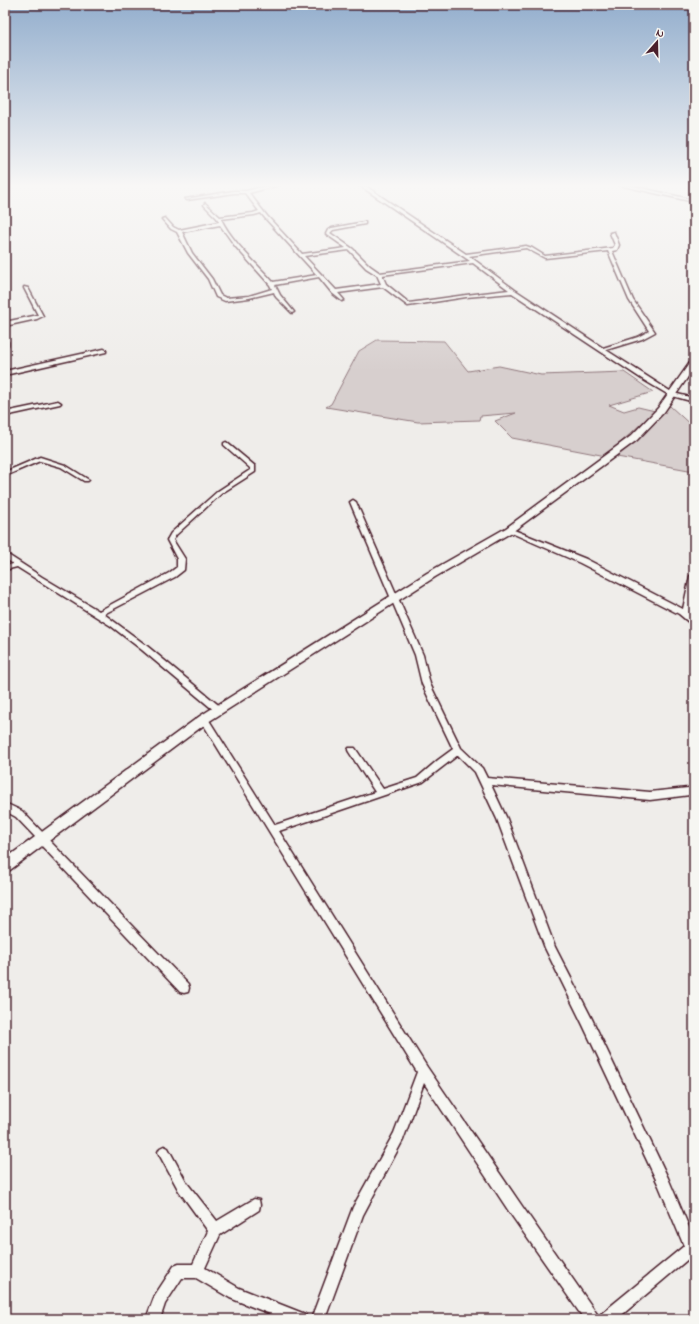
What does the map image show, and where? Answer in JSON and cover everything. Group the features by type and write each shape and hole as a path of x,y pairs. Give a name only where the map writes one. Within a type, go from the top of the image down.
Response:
{"street":[{"path":"187,247 210,279 218,296 225,300 249,297 275,290"},
{"path":"239,247 272,284 278,296 292,312"},
{"path":"295,247 342,300"},
{"path":"346,247 368,267 379,274 384,285 408,305 466,296 513,291"},
{"path":"453,247 513,291 671,394 694,400"},
{"path":"465,255 526,247 533,250 540,256 545,257 610,249 617,247"},
{"path":"302,255 349,249"},
{"path":"602,350 640,338 652,332 631,300 610,249"},
{"path":"379,274 474,262"},
{"path":"272,284 319,276"},
{"path":"334,292 384,285"},
{"path":"5,324 41,316 26,288"},
{"path":"5,373 104,351"},
{"path":"5,866 204,719 432,575 509,530 634,438 661,410 694,363"},
{"path":"5,414 58,403"},
{"path":"99,614 172,575 181,568 181,559 170,540 172,534 220,492 253,471 254,467 226,444"},
{"path":"5,474 40,459 63,466 86,480"},
{"path":"353,502 419,655 426,684 458,750 479,770 502,819 550,948 587,1021 664,1182 691,1248 606,1319"},
{"path":"509,530 583,561 684,615 694,622"},
{"path":"5,555 18,565 99,614 135,641 219,710"},
{"path":"5,568 18,565"},
{"path":"684,615 694,576"},
{"path":"204,719 423,1071 592,1319"},
{"path":"352,750 380,793"},
{"path":"272,830 420,780 440,762 458,750"},
{"path":"484,781 650,796 690,792 694,789"},
{"path":"5,807 19,814 184,988"},
{"path":"318,1319 358,1212 399,1136 423,1071"},
{"path":"164,1152 183,1187 214,1230"},
{"path":"197,1271 214,1230 254,1206"},
{"path":"153,1319 160,1300 179,1271 197,1271 235,1293 300,1319"}],"shaded area":[{"path":"377,340 444,341 468,371 499,366 541,375 624,372 653,392 609,405 624,411 638,407 655,411 606,456 512,438 495,421 516,413 480,416 479,420 418,422 326,407 331,404 359,351"},
{"path":"670,406 694,428 694,471 617,457"}]}
